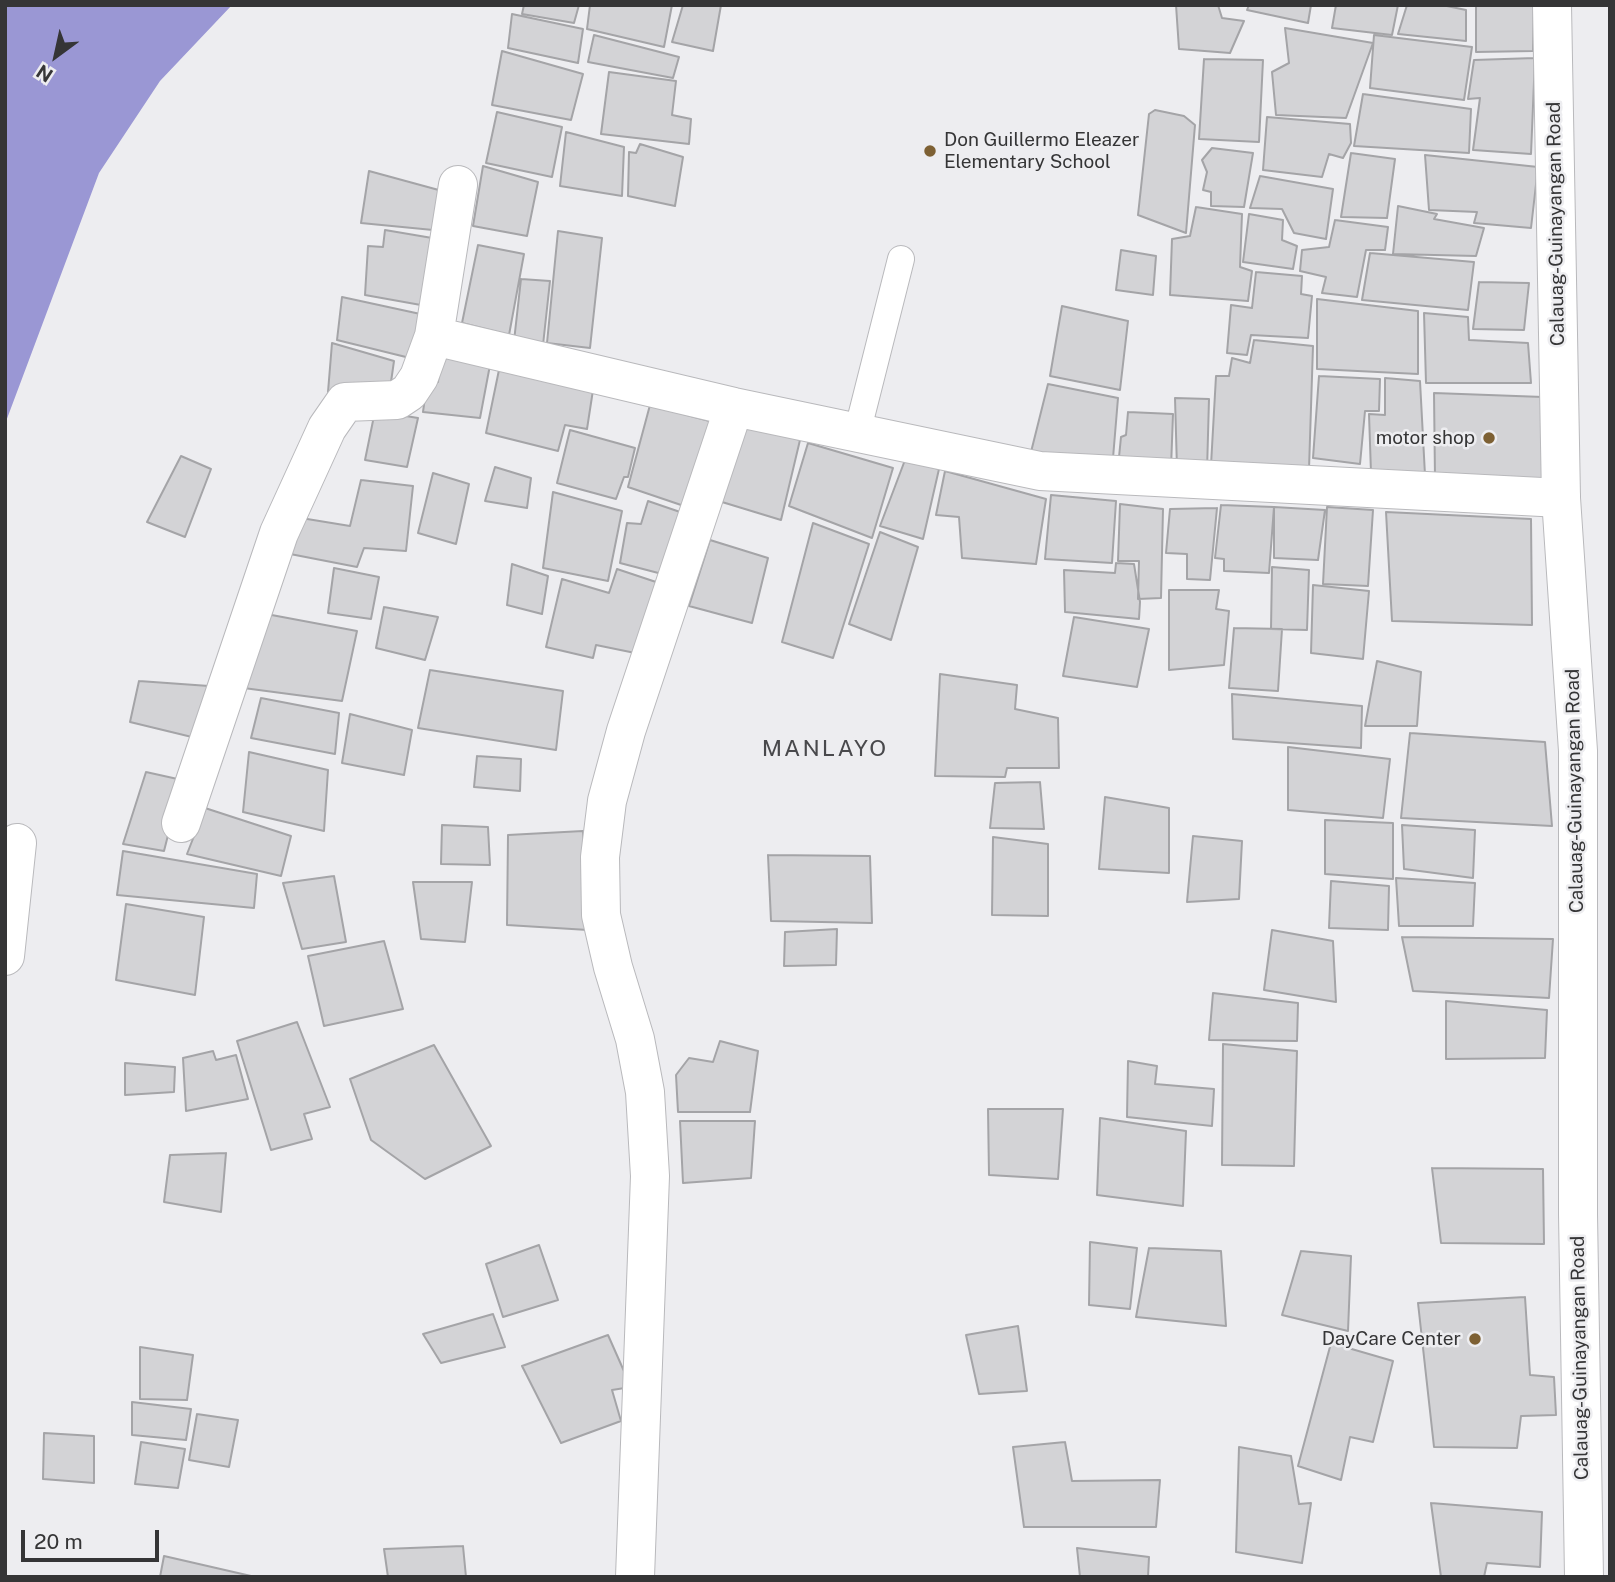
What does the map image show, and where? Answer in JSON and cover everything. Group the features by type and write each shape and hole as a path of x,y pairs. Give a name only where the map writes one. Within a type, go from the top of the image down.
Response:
{"street":[{"name":"Calauag-Guinayangan Road","path":"1552,5 1561,498 1578,751 1578,1214 1584,1577"},
{"path":"181,823 279,533 327,428 345,402 397,400 408,392 419,377 434,336 458,185"},
{"path":"434,336 734,407 1053,472 1561,498"},
{"path":"635,1577 650,1176 645,1092 635,1039 612,967 601,915 600,858 607,801 626,732 734,407"},
{"path":"5,956 17,843"}],"lane":[{"path":"857,433 901,259"}],"shaded area":[{"path":"5,5 232,5 160,81 99,173 5,424"}],"building":[{"path":"524,5 579,5 574,23 522,14"},
{"path":"590,5 672,5 664,47 587,29"},
{"path":"683,5 721,5 713,51 672,42"},
{"path":"1176,5 1218,5 1222,18 1244,21 1230,53 1179,49"},
{"path":"1249,5 1311,5 1308,23 1247,10"},
{"path":"1336,5 1398,5 1392,35 1332,28"},
{"path":"1407,5 1442,5 1466,10 1466,41 1398,34"},
{"path":"1476,5 1534,5 1533,51 1476,52"},
{"path":"512,14 583,29 578,63 508,48"},
{"path":"1285,28 1373,43 1346,118 1276,115 1272,72 1289,63"},
{"path":"594,35 679,57 673,78 588,62"},
{"path":"1374,35 1472,47 1464,100 1370,88"},
{"path":"502,51 583,74 571,120 492,105"},
{"path":"1535,58 1531,154 1473,150 1480,98 1468,99 1474,60"},
{"path":"1204,59 1263,60 1259,142 1199,139"},
{"path":"609,72 676,81 672,115 691,119 689,144 601,134"},
{"path":"1363,94 1471,109 1469,153 1354,146"},
{"path":"1155,110 1184,116 1195,125 1186,233 1138,215 1149,114"},
{"path":"497,112 562,127 552,177 486,163"},
{"path":"1267,117 1350,124 1351,143 1343,158 1329,154 1322,177 1263,170"},
{"path":"566,132 624,147 622,196 560,186"},
{"path":"640,144 683,157 675,206 628,196 629,152 636,153"},
{"path":"1212,148 1253,153 1244,207 1211,206 1211,192 1203,190 1207,172 1202,160"},
{"path":"1351,153 1395,159 1387,218 1341,217"},
{"path":"1425,155 1538,167 1531,228 1474,223 1477,212 1429,210"},
{"path":"483,166 538,182 527,236 473,226"},
{"path":"369,171 446,192 433,230 361,223"},
{"path":"1260,176 1333,189 1326,239 1294,233 1282,209 1250,208"},
{"path":"1398,206 1437,214 1434,219 1484,228 1476,256 1393,254"},
{"path":"1196,207 1242,214 1240,267 1252,271 1248,301 1170,295 1172,239 1190,236"},
{"path":"1249,214 1283,220 1282,240 1297,246 1293,269 1243,262"},
{"path":"1335,220 1388,227 1385,250 1366,250 1357,297 1322,293 1326,277 1300,271 1302,250 1329,247"},
{"path":"385,230 444,240 432,307 365,295 368,246 383,247"},
{"path":"558,231 602,238 590,348 547,343"},
{"path":"478,245 524,254 509,335 462,323"},
{"path":"1121,250 1156,256 1153,295 1116,290"},
{"path":"1370,253 1474,262 1468,310 1362,300"},
{"path":"1256,272 1302,276 1301,294 1312,296 1308,338 1251,335 1247,355 1227,353 1231,305 1252,308"},
{"path":"521,279 550,281 543,345 514,341"},
{"path":"1479,282 1529,283 1524,330 1473,329"},
{"path":"342,297 425,315 414,359 337,340"},
{"path":"1317,299 1418,311 1418,374 1317,369"},
{"path":"1062,306 1128,321 1120,390 1050,376"},
{"path":"1424,313 1468,317 1469,340 1528,343 1531,383 1426,383"},
{"path":"1254,340 1313,346 1309,469 1211,465 1216,376 1229,376 1232,358 1250,363"},
{"path":"332,343 394,361 389,396 345,396 328,392"},
{"path":"441,355 490,365 480,418 423,412 427,382 438,382"},
{"path":"500,365 593,390 587,429 565,425 558,451 486,433"},
{"path":"1319,376 1380,379 1379,411 1365,411 1360,464 1313,458"},
{"path":"1385,378 1420,381 1425,475 1371,473 1369,414 1385,415"},
{"path":"1048,384 1118,398 1112,470 1030,456"},
{"name":"motor shop","path":"1434,393 1543,397 1543,478 1435,479"},
{"path":"1175,398 1209,399 1207,471 1177,469"},
{"path":"650,405 713,422 687,507 628,487"},
{"path":"375,411 418,418 407,467 365,460"},
{"path":"1128,412 1173,414 1171,468 1118,467 1121,437 1126,435"},
{"path":"744,423 800,440 781,520 722,502"},
{"path":"570,430 635,448 628,477 624,477 616,499 557,483"},
{"path":"808,443 893,468 872,538 789,506"},
{"path":"181,456 211,469 185,537 147,522"},
{"path":"905,460 939,469 923,539 880,526"},
{"path":"495,467 531,478 527,508 485,501"},
{"path":"945,471 1046,499 1036,564 962,558 959,517 936,515"},
{"path":"433,473 469,484 456,544 418,533"},
{"path":"361,480 413,486 406,551 364,548 357,567 285,553 295,517 350,526"},
{"path":"553,492 622,511 608,581 543,568"},
{"path":"1051,495 1116,501 1112,563 1045,559"},
{"path":"648,501 683,513 666,575 620,563 627,523 641,524"},
{"path":"1120,504 1163,509 1161,598 1138,599 1139,561 1118,561"},
{"path":"1221,505 1274,507 1269,573 1224,571 1224,559 1215,558"},
{"path":"1274,507 1325,510 1318,560 1274,558"},
{"path":"1327,507 1373,510 1368,586 1323,584"},
{"path":"1217,508 1210,580 1187,579 1187,554 1166,553 1170,509"},
{"path":"1386,512 1531,519 1532,625 1392,621"},
{"path":"813,523 869,544 833,658 782,642"},
{"path":"880,532 918,547 891,640 849,624"},
{"path":"710,540 768,558 752,623 689,606"},
{"path":"1116,563 1134,564 1140,602 1139,619 1065,612 1064,570 1115,573"},
{"path":"512,564 548,576 542,614 507,605"},
{"path":"1272,567 1309,570 1307,630 1271,629"},
{"path":"334,568 379,577 371,619 328,613"},
{"path":"617,569 659,583 640,654 596,645 593,658 546,647 562,579 609,593"},
{"path":"1313,585 1369,591 1363,659 1311,653"},
{"path":"1169,590 1219,590 1216,609 1229,611 1224,665 1169,670"},
{"path":"384,607 438,617 425,660 376,648"},
{"path":"261,613 357,631 342,701 236,687"},
{"path":"1074,617 1149,629 1137,687 1063,676"},
{"path":"1234,628 1282,629 1278,691 1229,688"},
{"path":"1377,661 1421,672 1417,726 1365,726"},
{"path":"430,670 563,691 556,750 418,728"},
{"path":"940,674 1017,685 1015,709 1058,718 1059,768 1007,768 1005,777 935,776"},
{"path":"139,681 209,686 196,738 130,722"},
{"path":"1232,694 1362,706 1361,748 1233,739"},
{"path":"261,698 339,713 335,754 251,738"},
{"path":"350,714 412,730 404,775 342,763"},
{"path":"1410,733 1545,742 1552,826 1401,818"},
{"path":"1288,747 1390,759 1383,818 1288,810"},
{"path":"249,752 328,770 324,831 243,812"},
{"path":"477,756 521,759 520,791 474,787"},
{"path":"146,772 182,780 164,851 123,844"},
{"path":"1040,782 1044,829 990,828 995,783"},
{"path":"1105,797 1169,808 1169,873 1099,869"},
{"path":"205,808 291,836 281,876 187,854"},
{"path":"1325,820 1393,823 1393,879 1325,874"},
{"path":"442,825 488,827 490,865 441,864"},
{"path":"1402,825 1475,830 1473,878 1404,869"},
{"path":"583,831 588,930 507,925 508,835"},
{"path":"1193,836 1242,841 1239,899 1187,902"},
{"path":"993,837 1048,844 1048,916 992,915"},
{"path":"123,851 257,874 254,908 117,895"},
{"path":"768,855 870,856 872,923 771,921"},
{"path":"334,876 346,942 302,949 283,883"},
{"path":"1396,878 1475,883 1473,926 1399,926"},
{"path":"1331,881 1389,886 1388,930 1329,928"},
{"path":"413,882 472,882 465,942 421,939"},
{"path":"126,904 204,917 195,995 116,980"},
{"path":"837,929 836,965 784,966 785,932"},
{"path":"1272,930 1333,941 1336,1002 1264,990"},
{"path":"1402,937 1553,939 1549,998 1413,991"},
{"path":"384,941 403,1009 324,1026 308,956"},
{"path":"1213,993 1298,1003 1297,1041 1209,1040"},
{"path":"1446,1001 1547,1010 1545,1058 1446,1059"},
{"path":"297,1022 330,1107 304,1114 312,1139 271,1150 237,1041"},
{"path":"720,1041 758,1051 750,1112 678,1112 676,1075 689,1058 713,1062"},
{"path":"1223,1044 1297,1051 1294,1166 1222,1165"},
{"path":"434,1045 491,1146 425,1179 371,1140 350,1079"},
{"path":"213,1051 216,1060 236,1055 248,1099 186,1111 183,1058"},
{"path":"1128,1061 1157,1066 1155,1084 1214,1089 1212,1126 1127,1117"},
{"path":"125,1063 175,1067 174,1092 125,1095"},
{"path":"988,1109 1063,1109 1058,1179 989,1175"},
{"path":"1100,1118 1186,1131 1183,1206 1097,1195"},
{"path":"680,1121 755,1121 751,1178 683,1183"},
{"path":"226,1153 221,1212 164,1202 170,1155"},
{"path":"1432,1168 1543,1169 1544,1244 1441,1243"},
{"path":"1090,1242 1137,1248 1130,1309 1089,1305"},
{"path":"539,1245 558,1300 503,1317 486,1264"},
{"path":"1149,1248 1221,1251 1226,1326 1136,1317"},
{"path":"1301,1251 1351,1256 1348,1331 1282,1315"},
{"name":"DayCare Center","path":"1525,1297 1530,1375 1554,1377 1556,1415 1521,1416 1517,1448 1434,1447 1418,1303"},
{"path":"493,1314 505,1347 441,1363 423,1334"},
{"path":"1018,1326 1027,1391 979,1394 966,1335"},
{"path":"608,1335 631,1387 612,1390 621,1421 561,1443 522,1366"},
{"path":"1331,1343 1393,1361 1373,1442 1350,1437 1341,1480 1298,1466"},
{"path":"140,1347 193,1355 187,1400 140,1399"},
{"path":"132,1402 191,1409 186,1440 132,1435"},
{"path":"197,1414 238,1420 229,1467 189,1460"},
{"path":"44,1433 94,1436 94,1483 43,1479"},
{"path":"141,1442 185,1449 178,1488 135,1484"},
{"path":"1065,1442 1072,1481 1160,1480 1156,1527 1024,1527 1013,1447"},
{"path":"1239,1447 1291,1456 1299,1504 1311,1503 1302,1563 1236,1552"},
{"path":"1431,1503 1542,1512 1540,1567 1487,1563 1484,1577 1441,1577"},
{"path":"463,1546 466,1577 388,1577 384,1549"},
{"path":"1077,1548 1149,1557 1148,1577 1080,1577"},
{"path":"164,1556 251,1576 160,1577"}],"place":[{"name":"Don Guillermo Eleazer Elementary School","path":"930,151"},
{"name":"motor shop","path":"1489,438"},
{"name":"DayCare Center","path":"1475,1339"}],"district":[{"name":"MANLAYO","path":"825,749"}]}
